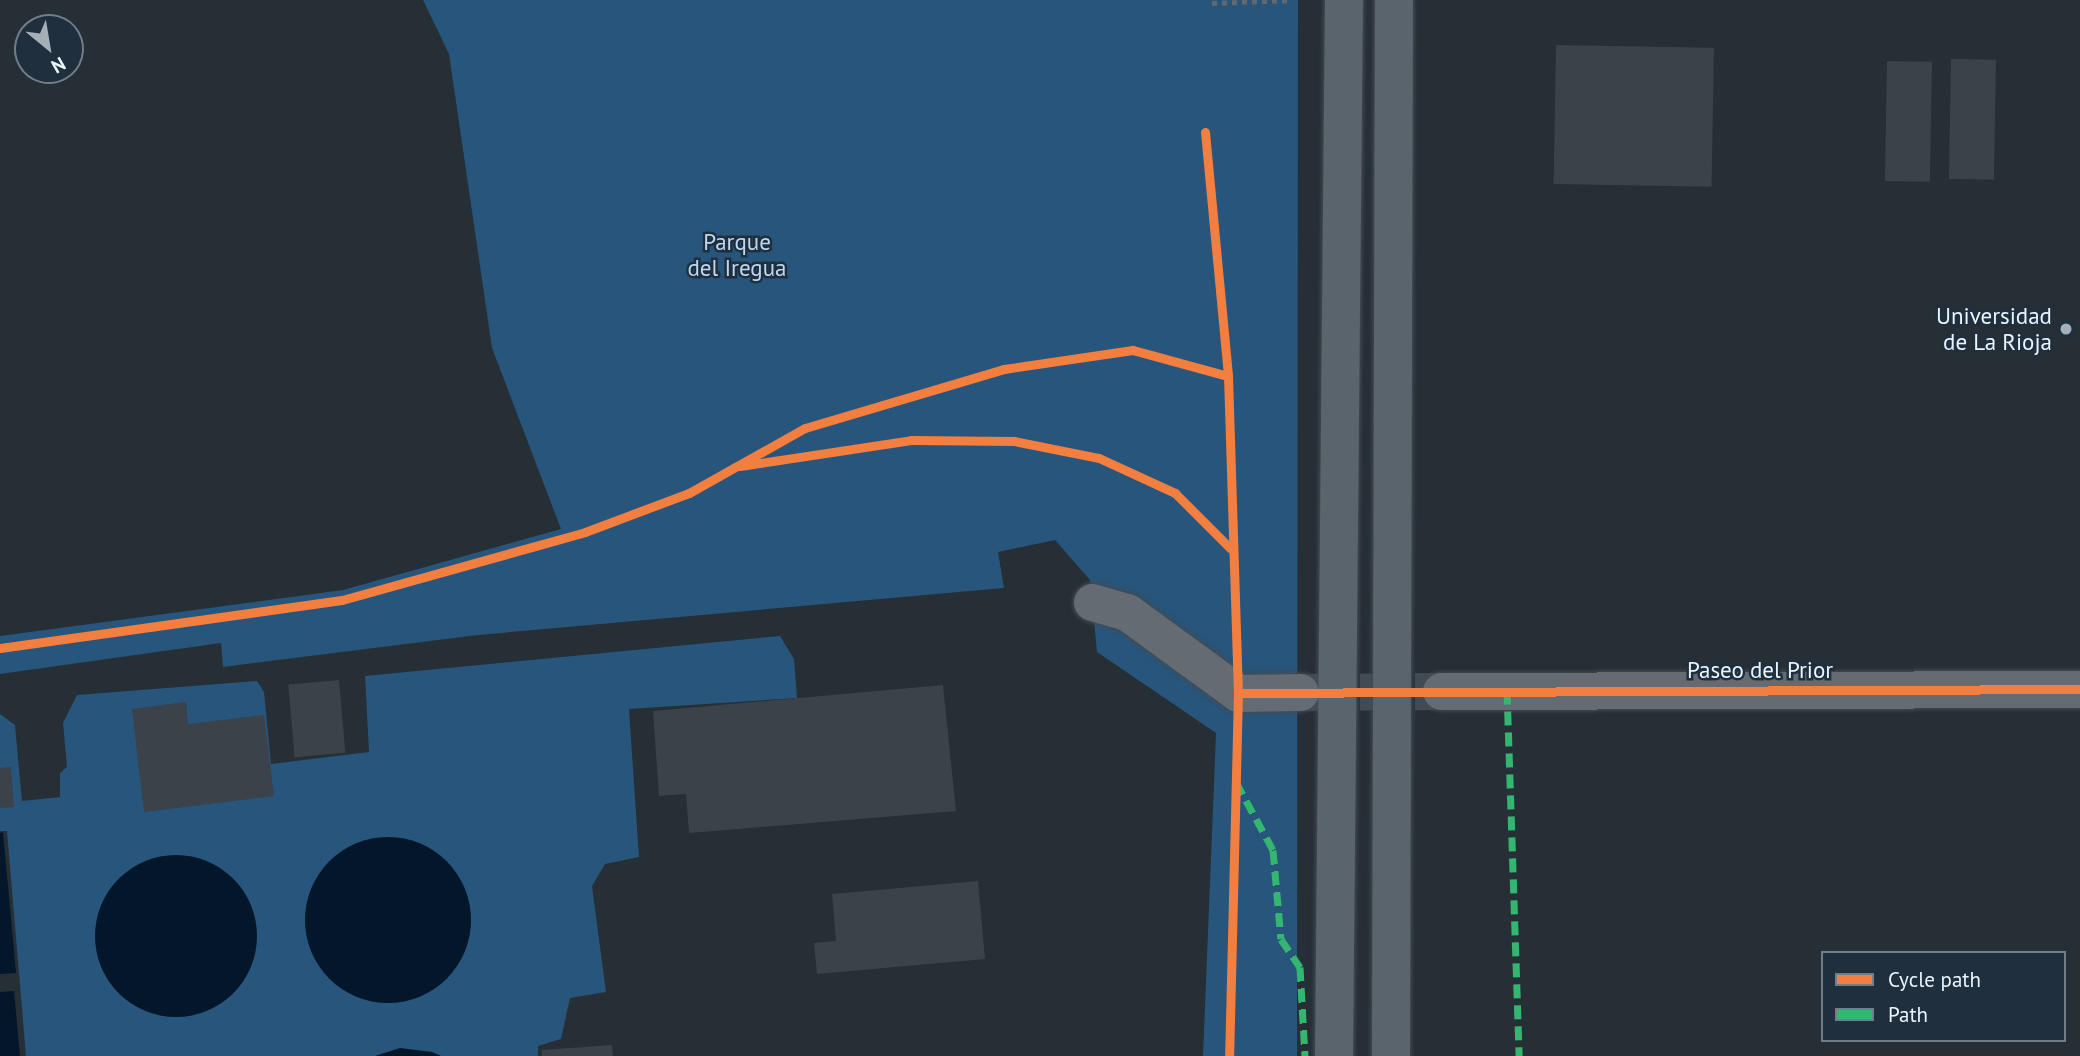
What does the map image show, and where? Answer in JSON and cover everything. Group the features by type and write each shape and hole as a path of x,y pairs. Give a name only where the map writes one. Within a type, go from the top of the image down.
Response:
{"highway":[{"path":"1334,1056 1344,2"},
{"path":"1391,1056 1394,3"}],"street":[{"path":"1092,602 1127,612 1238,693 1300,692"},
{"name":"Paseo del Prior","path":"1441,691 2080,689"}],"path":[{"path":"1212,3 1291,0"}],"green space":[{"name":"Parque del Iregua","path":"423,0 1298,0 1297,1056 1203,1056 1216,733 1097,652 1090,580 1055,540 998,552 1004,588 478,635 223,667 221,643 0,674 0,636 343,590 561,529 492,348 449,54"},
{"path":"780,636 794,659 797,698 629,709 639,857 605,864 592,886 606,992 570,998 561,1039 538,1046 538,1056 26,1056 7,831 0,831 0,714 15,725 22,801 60,797 60,773 67,767 63,723 77,695 257,681 264,692 271,764 369,752 365,676"}],"shaded area":[{"path":"3,832 16,973 0,974 0,833"},
{"path":"388,837 420,843 447,861 465,888 471,920 465,952 447,979 420,997 388,1003 356,997 329,979 311,952 305,920 311,888 329,861 356,843"},
{"path":"176,855 207,861 233,879 251,905 257,936 251,967 233,993 207,1011 176,1017 145,1011 119,993 101,967 95,936 101,905 119,879 145,861"},
{"path":"14,991 20,1056 0,1056 0,992"},
{"path":"400,1048 432,1052 441,1056 375,1056"}],"building":[{"path":"1556,45 1714,48 1712,187 1554,184"},
{"path":"1951,59 1996,60 1994,180 1949,179"},
{"path":"1887,61 1932,62 1930,182 1885,181"},
{"path":"339,680 345,753 295,757 288,684"},
{"path":"943,685 956,811 689,833 686,794 659,796 653,711"},
{"path":"186,702 188,724 264,715 274,796 144,812 132,709"},
{"path":"11,767 14,807 0,808 0,768"},
{"path":"978,881 985,959 817,974 814,943 836,941 832,894"},
{"path":"612,1045 613,1056 542,1056 542,1050"}],"tunnel":[{"path":"1305,692 1441,691"}],"marked path":[{"path":"1507,690 1519,1056"},
{"path":"1236,782 1273,850 1281,939 1300,967 1305,1056"}],"cycle path":[{"path":"1205,132 1228,376 1238,693 1229,1056"},
{"path":"0,648 342,600 585,532 689,493 805,428 1004,369 1133,350 1228,376"},
{"path":"740,466 911,440 1014,441 1099,458 1175,493 1230,548"},
{"path":"1238,693 2080,689"}],"place":[{"name":"Universidad de La Rioja","path":"2066,329"}]}
